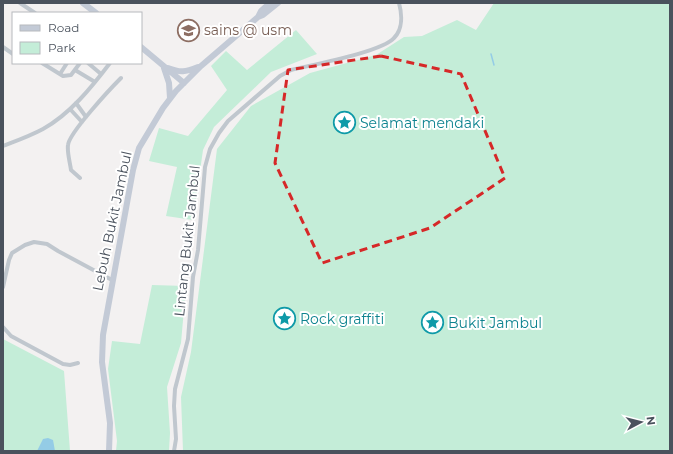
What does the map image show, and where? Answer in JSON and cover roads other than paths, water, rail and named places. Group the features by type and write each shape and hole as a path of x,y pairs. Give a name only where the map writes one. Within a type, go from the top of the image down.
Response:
{"main road":[{"path":"83,3 95,12"},
{"name":"Lebuh Bukit Jambul","path":"258,17 261,11 270,3"},
{"name":"Lebuh Bukit Jambul","path":"109,451 110,423 103,376 102,349 104,327 133,170 139,148 170,98 184,83 201,66 258,17 264,15 278,3"},
{"path":"142,49 184,83"},
{"path":"163,66 175,71 185,72 201,66"},
{"path":"163,66 169,83 170,98"}],"street":[{"path":"20,3 34,12"},
{"name":"Lintang Bukit Jambul","path":"174,451 176,439 174,406 175,389 188,339 205,168 210,149 219,133 228,122 276,79 291,70 366,51 390,42 398,33 401,25 401,10 399,3"},
{"path":"3,47 12,53"},
{"path":"44,64 63,76 71,75 79,64"},
{"path":"60,74 66,64"},
{"path":"89,64 101,74"},
{"path":"3,146 42,130 70,109 109,64"},
{"path":"75,70 95,82"},
{"path":"80,178 71,170 68,145 86,117 122,78"},
{"path":"76,103 86,117"},
{"path":"70,109 82,122"},
{"path":"3,287 12,253 25,245 34,242 47,244 112,280"},
{"path":"3,327 11,336 63,364 70,365 78,363"}],"water":[{"path":"48,438 53,440 55,451 37,451 43,439"}],"waterway":[{"path":"491,54 494,65"}],"place":[{"name":"sains @ usm","path":"188,30"},
{"name":"Selamat mendaki","path":"345,123"},
{"name":"Rock graffiti","path":"285,319"},
{"name":"Bukit Jambul","path":"433,323"}]}
